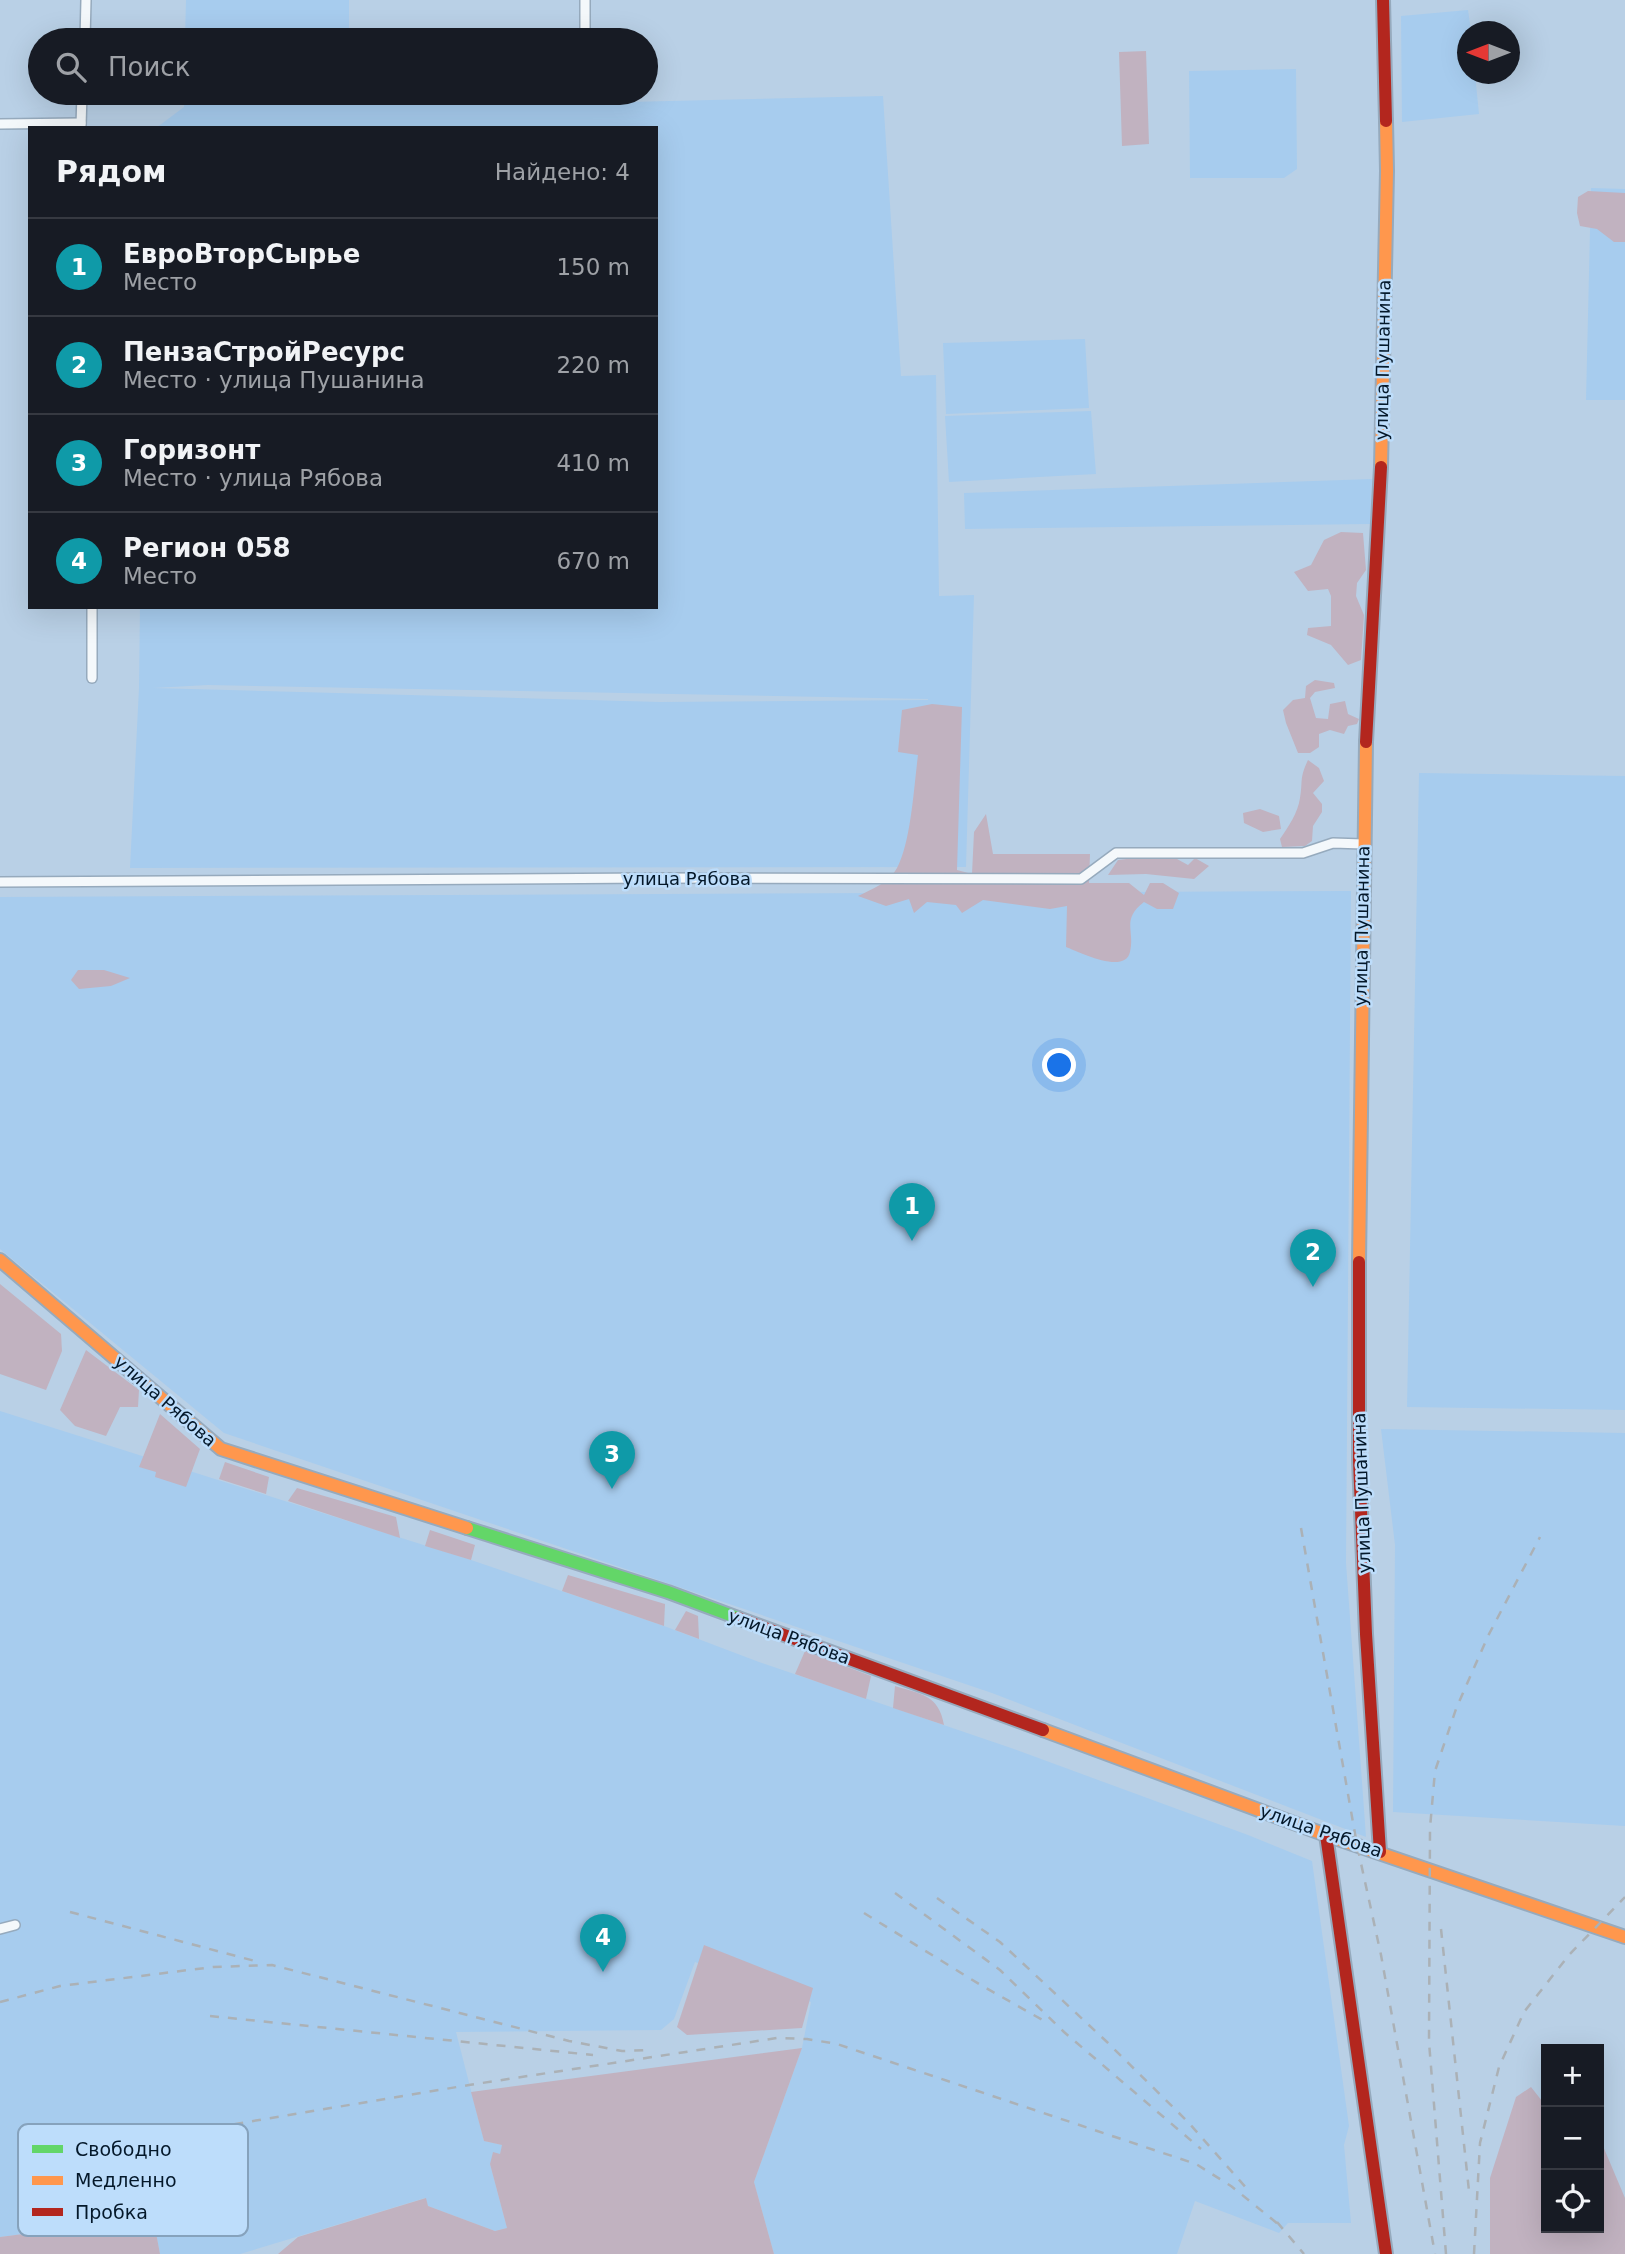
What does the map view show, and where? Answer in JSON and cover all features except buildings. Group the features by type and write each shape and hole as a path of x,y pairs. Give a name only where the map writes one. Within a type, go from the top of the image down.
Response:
{"street":[{"path":"85,28 86,0"},
{"path":"585,0 585,28"},
{"name":"улица Пушанина","path":"1380,1852 1366,1634 1359,1460 1359,1131 1368,676 1381,473 1387,171 1383,0"},
{"path":"0,124 81,125 82,105"},
{"path":"92,609 92,678"},
{"name":"улица Рябова","path":"0,882 653,878 1081,879 1116,853 1303,853 1333,843 1363,844"},
{"name":"улица Рябова","path":"0,1260 221,1449 668,1592 1326,1835 1625,1937"},
{"path":"1326,1835 1386,2254"},
{"path":"0,1930 15,1925"}],"shaded area":[{"path":"186,0 349,0 349,28 185,28"},
{"path":"1468,10 1470,21 1457,21 1457,84 1476,84 1479,114 1402,122 1401,16"},
{"path":"1146,51 1149,144 1122,146 1119,52"},
{"path":"1296,69 1297,169 1284,178 1190,178 1189,71"},
{"path":"883,96 901,376 936,375 939,596 974,595 966,867 130,868 140,609 658,609 658,126 159,126 184,105 658,105 658,101","holes":["208,685 928,700 660,702 153,688"]},
{"path":"1591,188 1625,189 1625,400 1586,400"},
{"path":"1588,191 1625,193 1625,242 1614,242 1597,229 1580,226 1578,197"},
{"path":"1085,339 1089,408 946,414 943,343"},
{"path":"1091,411 1096,474 949,482 945,416"},
{"path":"1372,479 1370,524 965,529 964,493"},
{"path":"1341,532 1363,533 1366,570 1357,583 1356,596 1364,615 1361,660 1348,665 1331,645 1307,635 1308,628 1331,626 1331,596 1328,589 1308,591 1294,572 1311,565 1324,540"},
{"path":"1315,680 1334,683 1335,688 1315,692 1310,698 1316,718 1328,719 1330,704 1345,701 1348,714 1359,719 1357,724 1348,726 1344,734 1330,730 1319,734 1319,747 1310,753 1298,753 1283,710 1293,700 1305,698 1306,686"},
{"path":"932,704 962,707 957,870 972,874 974,832 986,814 993,854 1090,854 1089,883 1129,883 1144,895 1150,883 1163,883 1179,893 1173,909 1157,909 1144,902 1137,908 1131,920 1130,952 1126,959 1120,962 1101,960 1066,947 1067,906 1050,909 983,900 962,913 956,905 927,902 914,913 909,899 886,906 858,896 890,878 902,857 918,755 898,752 902,710"},
{"path":"1308,760 1319,768 1324,781 1313,793 1322,804 1322,812 1313,826 1312,841 1305,846 1282,847 1280,839 1297,809 1302,776"},
{"path":"1419,773 1625,776 1625,1410 1407,1407"},
{"path":"1260,809 1279,816 1281,829 1263,832 1244,823 1243,813"},
{"path":"1143,857 1177,859 1188,865 1195,858 1209,866 1194,879 1146,874 1108,875 1118,860"},
{"path":"1351,891 1346,1563 1366,1837 992,1693 224,1433 0,1249 0,897"},
{"path":"78,970 104,970 130,978 111,986 79,989 71,980"},
{"path":"0,1284 61,1334 62,1351 46,1390 0,1374"},
{"path":"86,1350 139,1390 138,1407 120,1407 106,1436 75,1426 60,1410"},
{"path":"0,1411 471,1560 664,1626 759,1662 1011,1748 1312,1861 1349,2126 1344,2145 1351,2223 1288,2223 1279,2233 1195,2201 1177,2254 774,2254 754,2182 802,2048 811,2002 695,1962 674,2019 661,2030 456,2032 484,2141 502,2145 500,2154 490,2164 507,2228 495,2231 428,2206 425,2198 240,2254 160,2254 157,2236 248,2236 248,2124 18,2124 18,2235 0,2237"},
{"path":"160,1414 200,1449 186,1487 155,1477 156,1472 139,1467"},
{"path":"1381,1429 1625,1433 1625,1826 1393,1812 1395,1545"},
{"path":"225,1462 269,1477 266,1494 219,1479"},
{"path":"297,1488 396,1517 400,1538 288,1501"},
{"path":"430,1530 475,1545 471,1560 425,1546"},
{"path":"568,1575 665,1604 664,1626 562,1591"},
{"path":"686,1611 698,1616 699,1639 675,1630"},
{"path":"805,1651 871,1676 866,1699 795,1674"},
{"path":"895,1686 927,1697 938,1707 944,1725 893,1708"},
{"path":"704,1945 813,1988 802,2028 687,2035 677,2027"},
{"path":"802,2048 754,2182 774,2254 278,2254 298,2237 426,2198 428,2206 495,2231 507,2228 490,2164 493,2152 500,2154 502,2145 484,2141 471,2092"},
{"path":"1531,2087 1541,2100 1541,2233 1604,2233 1604,2148 1625,2198 1625,2254 1490,2254 1490,2178 1516,2097"},
{"path":"18,2235 157,2236 160,2254 0,2254 0,2237"}],"railway":[{"path":"1301,1528 1357,1845 1381,1955 1435,2254"},
{"path":"1446,2254 1429,2042 1430,1828 1435,1771 1456,1709 1488,1636 1540,1537"},
{"path":"895,1893 1000,1970 1064,2032 1201,2149"},
{"path":"1474,2254 1480,2143 1499,2067 1524,2012 1569,1955 1625,1897"},
{"path":"937,1898 1000,1942 1107,2042 1188,2122 1249,2191"},
{"path":"70,1912 255,1961"},
{"path":"864,1913 1046,2022"},
{"path":"1441,1929 1469,2191"},
{"path":"0,2002 60,1986 213,1967 272,1965 569,2041 622,2051 652,2050"},
{"path":"210,2016 593,2055"},
{"path":"235,2124 777,2038 807,2039 837,2044 1196,2164 1231,2186 1283,2228"},
{"path":"1277,2222 1304,2254"}],"traffic: fast":[{"path":"467,1528 668,1592 738,1618"}],"traffic: slow":[{"path":"1381,467 1386,121"},
{"path":"1359,1262 1366,742"},
{"path":"0,1260 221,1449 467,1528"},
{"path":"1043,1730 1326,1835 1625,1937"}],"traffic: jam":[{"path":"1383,0 1386,121"},
{"path":"1366,742 1381,467"},
{"path":"1359,1262 1359,1460 1366,1634 1380,1852"},
{"path":"738,1618 1043,1730"},
{"path":"1326,1835 1386,2254"}],"place":[{"name":"ЕвроВторСырье","path":"912,1241"},
{"name":"ПензаСтройРесурс","path":"1313,1287"},
{"name":"Горизонт","path":"612,1489"},
{"name":"Регион 058","path":"603,1972"}]}
